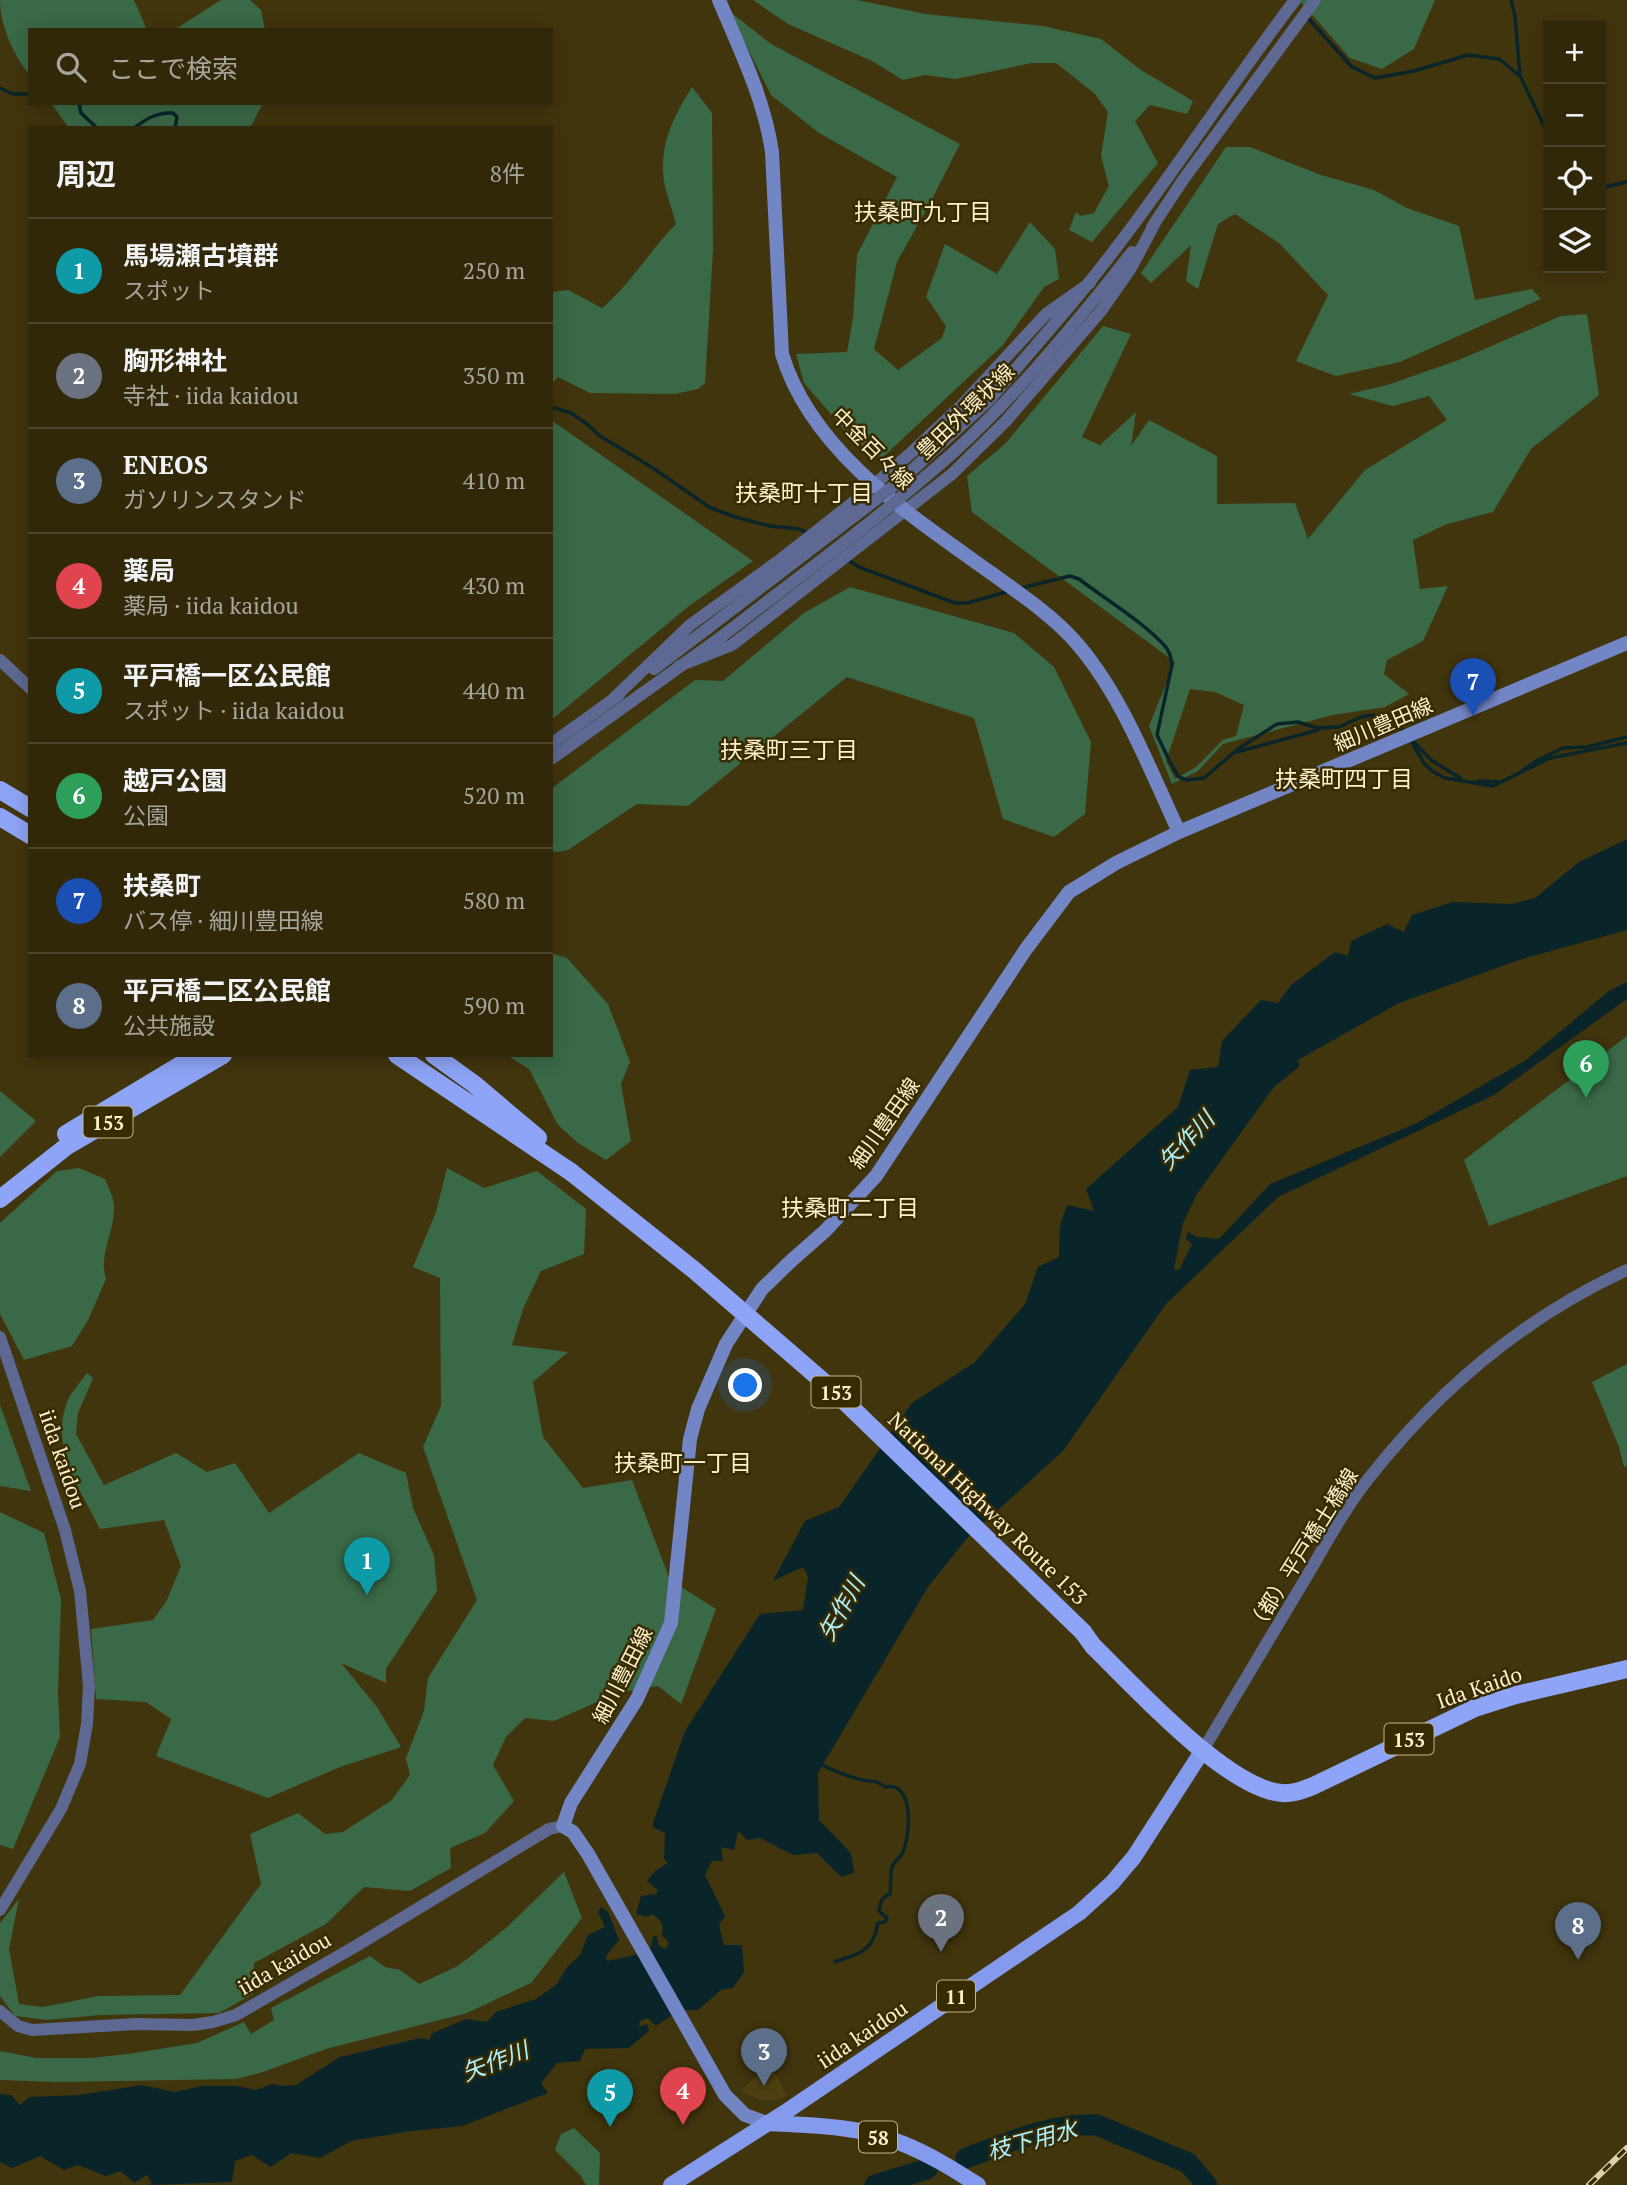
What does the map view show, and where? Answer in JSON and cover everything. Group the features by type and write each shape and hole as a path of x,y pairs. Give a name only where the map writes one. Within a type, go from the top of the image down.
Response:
{"highway":[{"path":"0,790 28,807"},
{"path":"0,817 28,834"},
{"name":"153","path":"0,1186 54,1142 194,1057"},
{"name":"153","path":"0,1199 67,1146 220,1057"},
{"name":"National Highway Route 153","path":"400,1057 571,1172 694,1270 833,1390 1083,1632 1093,1646 1203,1750"},
{"name":"National Highway Route 153","path":"437,1057 474,1084 548,1146 571,1172"},
{"name":"Ida Kaido","path":"1203,1750 1242,1779 1279,1793 1295,1792 1313,1786 1475,1708 1516,1695 1627,1668"}],"main road":[{"name":"中金百々線","path":"719,0 767,121 772,152 782,354 790,382 812,417 873,484 1012,588 1071,636 1107,687 1179,832"},
{"name":"細川豊田線","path":"563,1826 571,1803 637,1699 671,1623 690,1439 698,1409 726,1344 762,1289 825,1231 876,1176 1026,949 1069,892 1116,863 1179,832 1627,643"},
{"name":"iida kaidou","path":"671,2185 1079,1913 1112,1884 1134,1857 1203,1750"},
{"path":"563,1826 573,1832 589,1854 725,2095 745,2115 767,2123"},
{"name":"58","path":"767,2123 855,2131 899,2142 937,2160 978,2185"}],"street":[{"name":"豊田外環状線","path":"553,743 709,628 918,465 990,400 1090,283 1295,0"},
{"name":"豊田外環状線","path":"553,758 717,640 840,544 954,451 1023,383 1155,223 1315,0"},
{"path":"679,666 733,645 952,474 1006,421 1063,358 1131,268 1155,223"},
{"path":"614,698 690,625 781,559 873,484 960,407 1046,314 1090,283"},
{"path":"0,660 28,686"},
{"name":"（都）平戸橋土橋線","path":"1203,1750 1349,1504 1395,1447 1435,1402 1487,1356 1543,1317 1627,1269"},
{"name":"iida kaidou","path":"0,1337 65,1530 80,1591 89,1686 87,1724 80,1764 61,1809 0,1910"},
{"name":"iida kaidou","path":"0,2011 18,2026 32,2030 136,2024 192,2025 236,2015 549,1829 563,1826"}],"shaded area":[{"path":"772,2067 787,2096 778,2100 760,2100 741,2091 755,2077"}],"green space":[{"path":"0,0 134,0 146,28 28,28 28,73 9,40"},
{"path":"221,0 250,0 261,10 265,28 177,28"},
{"path":"753,0 857,0 925,14 1043,26 1101,39 1141,70 1193,101 1187,114 1150,105 1135,121 1158,163 1092,242 1069,230 1076,212 1081,216 1094,213 1109,186 1101,156 1108,112 1094,93 1056,63 1032,63 956,79 925,75 903,80 872,61 788,24"},
{"path":"1299,0 1435,0 1414,49 1382,69 1350,58"},
{"path":"729,11 771,44 960,144 897,262 874,349 898,370 942,338 946,326 926,297 945,244 997,274 1030,222 1055,249 1059,279 1044,287 1003,345 881,459 855,442 804,383 796,354 847,352 853,318 857,255 897,177 819,133 771,95"},
{"path":"692,87 712,113 713,250 705,383 698,389 675,394 590,393 558,377 553,383 553,292 568,290 602,308 622,289 676,224 664,184 663,158 671,126"},
{"path":"52,105 262,105 251,126 68,126"},
{"path":"1226,147 1250,147 1321,175 1374,190 1407,208 1459,226 1475,300 1532,289 1541,299 1400,362 1336,376 1296,361 1328,295 1279,243 1235,214 1218,224 1198,289 1186,281 1191,245 1151,283 1141,273"},
{"path":"1587,314 1599,395 1531,449 1493,512 1447,524 1413,540 1420,589 1448,586 1423,641 1387,660 1384,674 1409,694 1385,707 1333,715 1223,744 1198,771 1172,784 1149,726 1175,662 972,512 967,476 1005,444 1103,326 1131,334 1082,437 1100,445 1136,412 1131,446 1149,420 1217,456 1217,504 1295,503 1308,539 1365,470 1447,420 1429,396 1393,406 1349,394 1387,385 1459,360 1561,316","holes":["1190,689 1215,692 1244,705 1236,736 1223,740 1196,767 1175,779 1166,761"]},
{"path":"553,421 753,561 689,606 553,718"},
{"path":"850,587 1014,633 1054,667 1091,742 1085,814 1054,837 1003,819 974,718 847,677 688,806 637,804 568,850 553,853 553,787 695,680 723,681 804,613"},
{"path":"553,954 567,958 608,1004 630,1062 621,1084 631,1141 606,1160 578,1143 558,1125 529,1069 510,1057 553,1057"},
{"path":"1627,1036 1627,1176 1489,1226 1464,1160"},
{"path":"0,1091 36,1121 0,1157"},
{"path":"79,1168 105,1179 113,1200 114,1216 104,1261 106,1279 88,1320 72,1346 24,1360 0,1314 0,1223 57,1171"},
{"path":"447,1168 484,1188 537,1171 586,1209 584,1254 541,1271 523,1309 512,1345 568,1352 533,1382 543,1437 583,1488 632,1480 670,1580 716,1609 681,1704 658,1686 617,1693 554,1721 525,1718 506,1737 493,1765 514,1801 485,1833 450,1848 451,1868 410,1891 364,1887 326,1924 254,1963 253,1994 219,2013 100,2015 47,2020 15,2016 0,1996 0,1923 19,1899 9,1949 19,2004 43,2007 98,1996 180,1995 261,1884 250,1834 298,1813 325,1834 343,1832 392,1800 410,1775 406,1758 424,1711 428,1678 477,1600 423,1447 441,1406 440,1278 413,1267 436,1212"},
{"path":"1627,1364 1627,1466 1624,1467 1619,1447 1592,1382"},
{"path":"87,1373 93,1378 78,1413 76,1434 104,1485 176,1453 207,1472 235,1463 269,1513 359,1453 406,1473 413,1508 434,1555 437,1591 386,1669 386,1683 341,1663 377,1707 401,1747 340,1767 268,1798 156,1756 171,1719 146,1702 96,1699 91,1629 153,1620 167,1600 181,1566 164,1520 100,1529 77,1485 65,1454 62,1422 67,1401"},
{"path":"0,1405 31,1491 0,1486"},
{"path":"0,1512 44,1533 61,1599 58,1691 60,1737 13,1849 0,1845"},
{"path":"564,1872 582,1918 531,1983 467,2013 326,2049 236,2079 58,2082 0,2080 0,2051 36,2058 91,2058 197,2043 244,2022 251,2034 274,2020 271,2008 370,1956 385,1967 400,1970 419,1984 458,1966 506,1928"},
{"path":"574,2128 600,2153 599,2185 586,2185 581,2176 555,2150 561,2134"}],"water":[{"name":"矢作川","path":"1627,839 1627,930 1519,960 1399,1003 1298,1060 1300,1066 1273,1088 1197,1194 1183,1223 1174,1269 1179,1270 1192,1244 1186,1239 1188,1232 1197,1237 1219,1239 1270,1184 1417,1123 1526,1060 1609,991 1627,982 1627,999 1494,1095 1278,1197 1166,1304 1063,1451 968,1537 928,1587 818,1773 819,1820 851,1853 854,1873 841,1877 817,1853 793,1855 760,1838 747,1840 738,1831 734,1850 721,1847 723,1861 712,1861 705,1875 725,1916 719,1925 724,1945 742,1945 744,1972 733,1988 721,1990 698,2010 680,2010 656,2026 648,2018 640,2021 639,2027 647,2024 649,2031 629,2048 585,2049 580,2061 557,2063 541,2083 548,2093 462,2126 351,2141 320,2158 291,2153 271,2167 252,2155 235,2161 232,2182 150,2185 152,2183 147,2175 134,2183 121,2171 106,2176 78,2165 64,2170 40,2156 12,2168 0,2162 0,2094 11,2095 20,2105 30,2097 79,2095 142,2085 175,2092 201,2086 237,2086 256,2090 272,2084 296,2085 340,2057 420,2038 430,2040 431,2034 466,2019 487,2022 496,2012 536,1999 556,1985 568,1966 580,1955 588,1935 605,1927 598,1912 601,1907 608,1912 619,1940 606,1956 607,1961 635,1955 651,1948 653,1936 657,1936 658,1945 666,1949 669,1942 662,1936 660,1921 652,1914 646,1917 636,1914 641,1896 656,1894 658,1890 647,1881 655,1871 668,1863 664,1859 665,1833 653,1827 653,1823 685,1731 760,1614 803,1610 808,1577 803,1567 773,1581 805,1521 839,1507 912,1403 975,1362 1025,1304 1038,1267 1059,1257 1060,1226 1067,1205 1094,1211 1086,1189 1178,1107 1190,1070 1218,1067 1222,1041 1261,1000 1278,1003 1291,985 1335,952 1348,956 1351,941 1387,924 1404,932 1412,915 1453,902 1512,904 1535,898 1579,862"}],"waterway":[{"path":"1511,0 1520,76"},
{"path":"1307,17 1352,67 1375,78 1414,71 1468,55 1499,59 1520,76 1543,124"},
{"path":"0,88 13,94 28,94"},
{"path":"79,105 81,113 95,126"},
{"path":"137,126 152,117 167,113 173,113 177,117 175,126"},
{"path":"1606,187 1627,182"},
{"path":"553,408 571,413 600,436 653,468 709,507 735,517 808,533"},
{"path":"846,559 859,567 955,603 967,603 1010,591"},
{"path":"1021,588 1070,576 1079,579 1135,619 1166,647 1172,665 1157,735 1179,777 1187,780 1204,778 1238,749 1277,724 1298,722 1317,728 1339,727 1372,715 1391,719 1405,732"},
{"path":"1237,752 1318,730"},
{"path":"1523,770 1563,748 1587,747 1627,737"},
{"path":"1409,738 1432,771 1445,778 1493,786 1550,758 1627,743"},
{"path":"1412,740 1431,760 1460,778"},
{"path":"1478,781 1498,782"},
{"path":"819,1762 847,1775 895,1788 902,1793 908,1812 905,1846 892,1867 890,1894 880,1905 879,1911 887,1918 885,1922 878,1923 869,1946 835,1962"},
{"name":"枝下用水","path":"966,2158 1047,2130 1097,2125 1188,2163 1207,2185"},
{"name":"枝下用水","path":"875,2185 927,2169"}],"railway":[{"path":"1589,2185 1627,2148"}],"place":[{"name":"扶桑町","path":"1473,716"},
{"name":"越戸公園","path":"1586,1098"},
{"name":"馬場瀬古墳群","path":"367,1595"},
{"name":"胸形神社","path":"941,1952"},
{"name":"平戸橋二区公民館","path":"1578,1960"},
{"name":"ENEOS","path":"764,2086"},
{"name":"薬局","path":"683,2125"},
{"name":"平戸橋一区公民館","path":"610,2127"}],"district":[{"name":"扶桑町九丁目","path":"923,211"},
{"name":"扶桑町十丁目","path":"804,492"},
{"name":"扶桑町三丁目","path":"789,749"},
{"name":"扶桑町四丁目","path":"1344,778"},
{"name":"扶桑町二丁目","path":"850,1207"},
{"name":"扶桑町一丁目","path":"683,1462"}]}
